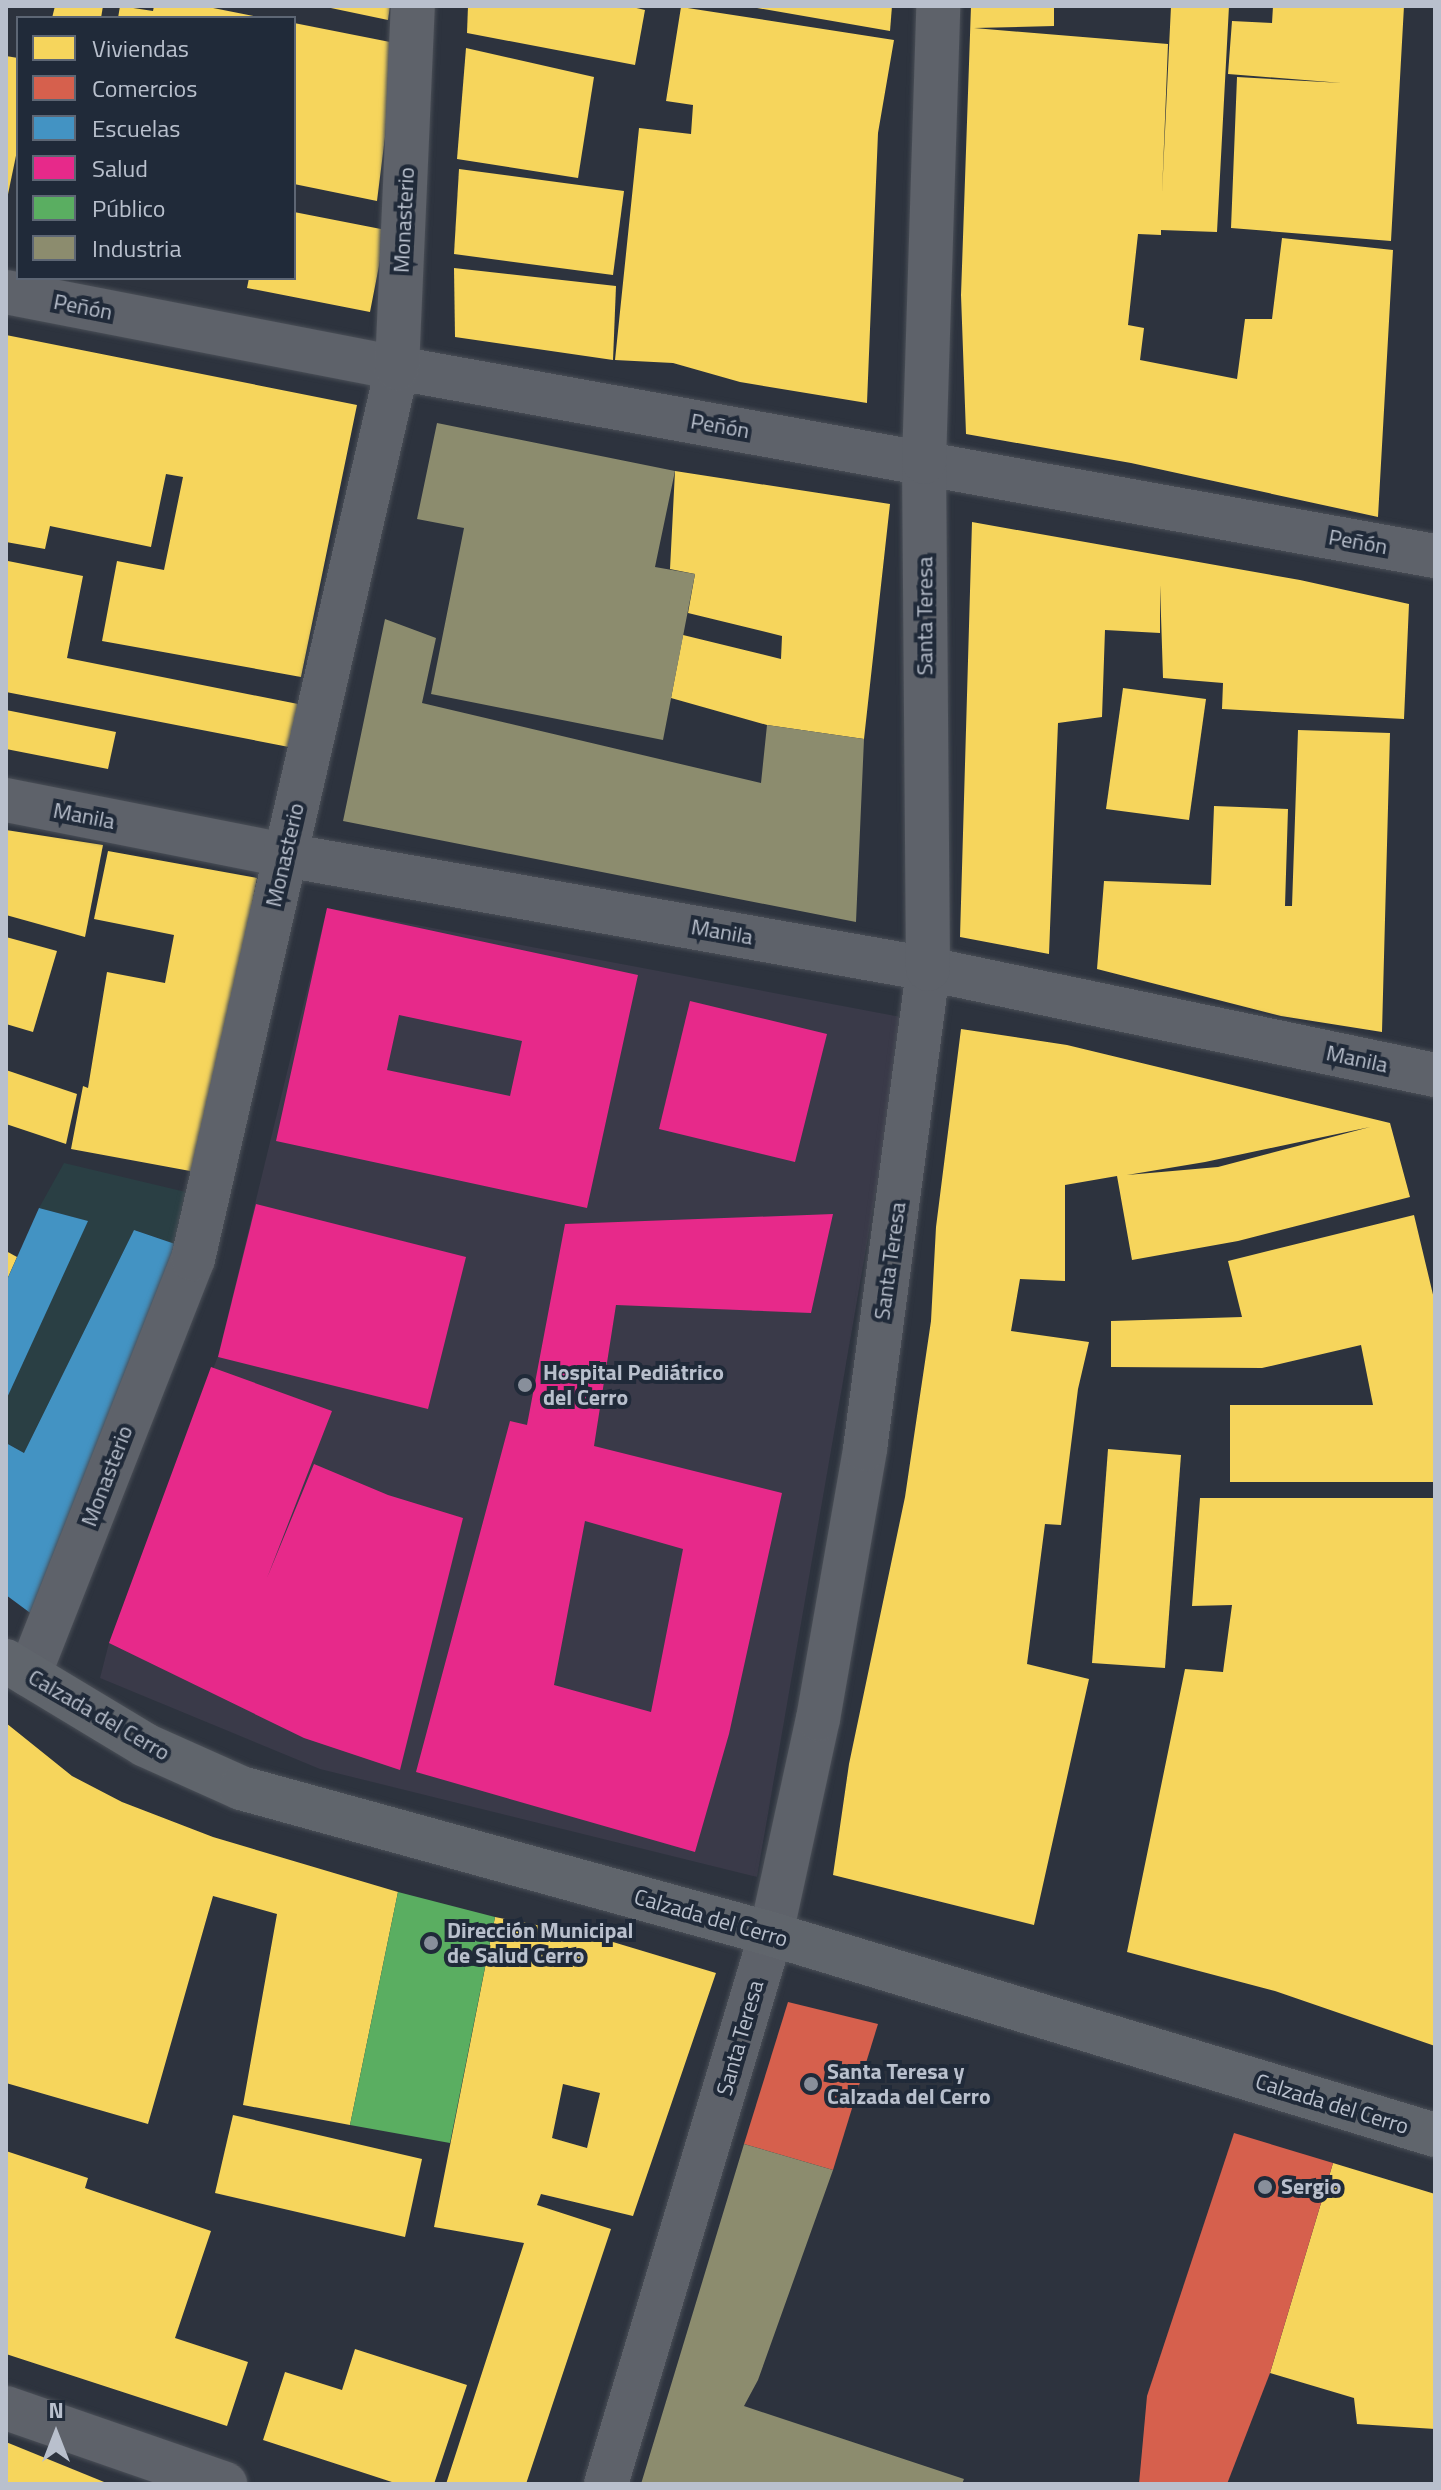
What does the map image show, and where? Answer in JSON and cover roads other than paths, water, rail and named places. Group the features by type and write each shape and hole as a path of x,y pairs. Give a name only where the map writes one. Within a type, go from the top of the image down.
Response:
{"main road":[{"name":"Calzada del Cerro","path":"18,1668 145,1745 241,1788 771,1934 1435,2135"}],"street":[{"name":"Monasterio","path":"18,1668 193,1259 397,368 413,6"},
{"name":"Santa Teresa","path":"606,2484 771,1934 818,1719 865,1449 928,969 924,462 938,6"},
{"name":"Peñón","path":"6,292 397,368 1435,556"},
{"name":"Manila","path":"6,800 285,855 928,969 1435,1075"},
{"path":"6,2408 225,2484"}],"place":[{"name":"Hospital Pediátrico del Cerro","path":"525,1385"},
{"name":"Dirección Municipal de Salud Cerro","path":"431,1943"},
{"name":"Santa Teresa y Calzada del Cerro","path":"811,2084"},
{"name":"Sergio","path":"1265,2187"}]}
